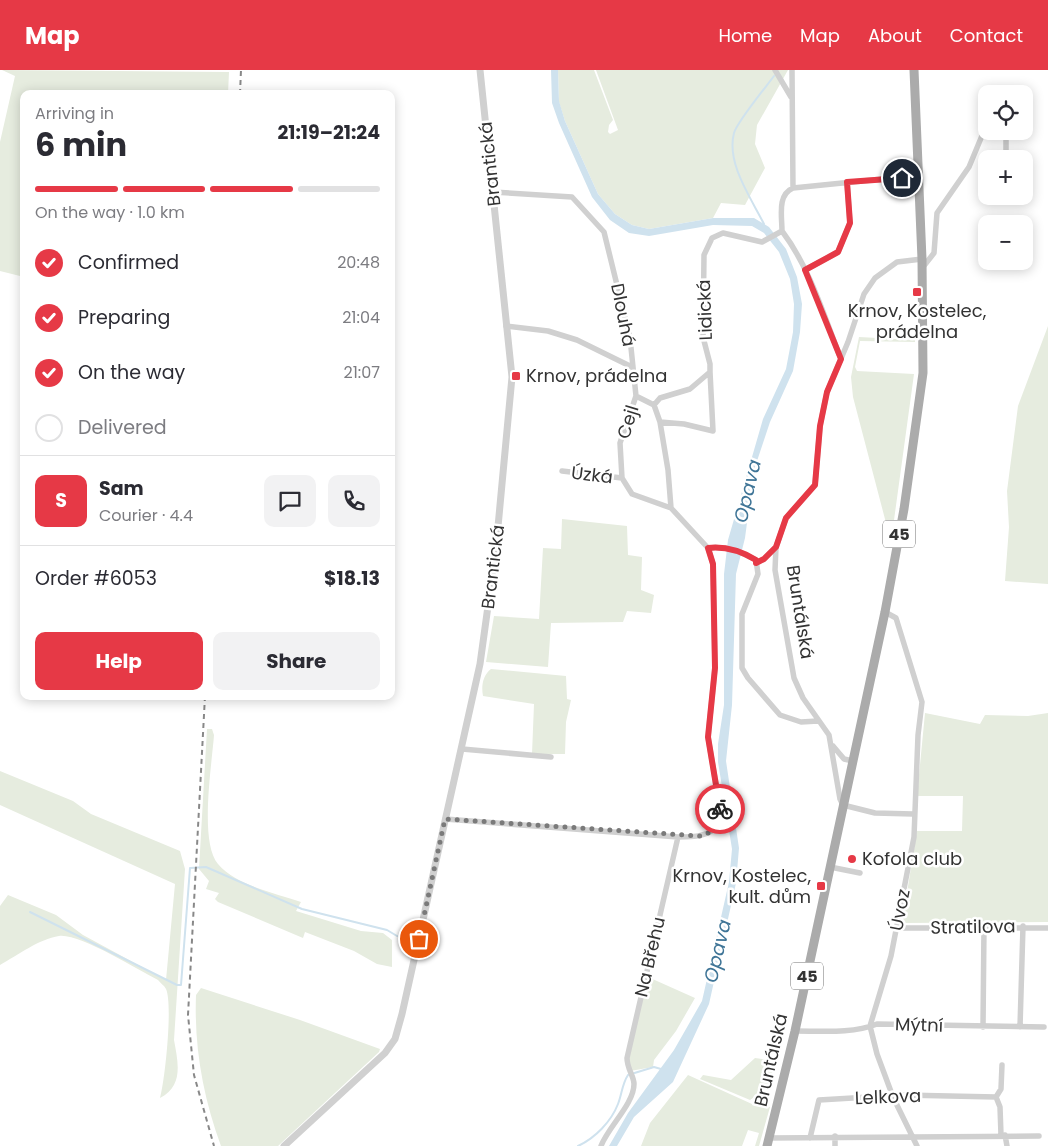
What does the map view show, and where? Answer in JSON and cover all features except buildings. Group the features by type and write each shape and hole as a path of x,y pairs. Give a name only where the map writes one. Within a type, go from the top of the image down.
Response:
{"main road":[{"name":"Bruntálská","path":"768,1142 795,1031 885,612 904,509 923,373 922,259 914,70"}],"street":[{"name":"Brantická","path":"284,1146 387,1050 394,1039 402,1014 480,664 496,548 512,377 480,70"},
{"path":"775,70 792,98"},
{"path":"792,70 793,188"},
{"path":"922,269 934,253 937,213 968,167 980,140"},
{"path":"841,359 795,248 780,232 782,198 786,191 793,188 902,178"},
{"path":"805,270 838,252 850,223 847,182"},
{"name":"Dlouhá","path":"493,192 572,197 604,232 630,338 636,396"},
{"name":"Lidická","path":"710,372 710,364 703,337 704,255 707,246 712,238 723,233 762,242 780,232"},
{"name":"Bruntálská","path":"844,805 840,800 833,746 829,735 803,698 794,678 775,570 776,547 786,518 815,485 820,426 827,392 864,294 876,278 897,262 922,259"},
{"path":"506,326 548,331 577,340 632,367"},
{"path":"654,406 660,398 690,389 710,372"},
{"path":"660,422 684,424 713,431 710,372"},
{"path":"636,396 654,406 660,422 671,508"},
{"name":"Cejl","path":"622,478 620,443 636,396"},
{"name":"Úzká","path":"562,471 622,478"},
{"path":"445,819 678,837 700,836 713,831 720,824 720,808 708,737 715,668 713,564 708,548 671,508 632,494 622,478"},
{"path":"708,548 720,546 746,554 756,560 758,574 742,614 742,668 748,678 780,715 801,722 818,721"},
{"path":"756,563 764,559 776,547"},
{"name":"Úvoz","path":"870,1026 891,956 914,837 913,814 922,702 896,618 885,612"},
{"name":"Bruntálská","path":"833,746 844,759 853,761"},
{"path":"462,749 551,758"},
{"path":"844,805 875,812 913,814"},
{"name":"Na Břehu","path":"601,1146 632,1091 627,1058 678,837"},
{"path":"830,867 860,873"},
{"path":"1020,1027 1022,926"},
{"name":"Stratilova","path":"897,928 1022,926 1048,928"},
{"path":"983,1027 984,927"},
{"name":"Mýtní","path":"795,1031 832,1032 877,1024 1044,1027"},
{"path":"870,1026 877,1054 892,1097 917,1146"},
{"path":"1002,1065 1001,1089 996,1097 1000,1107 1003,1135 1007,1146"},
{"name":"Lelkova","path":"810,1138 819,1100 903,1095 996,1097"},
{"path":"768,1142 835,1136 1039,1136"},
{"path":"835,1136 835,1146"}],"shaded area":[{"path":"2,70 229,72 228,90 20,90 20,276 0,271 0,142 15,76"},
{"path":"558,70 594,70 613,120 609,125 608,132 610,134 618,130 596,70 788,70 757,125 755,144 765,168 745,205 721,203 713,218 649,229 632,225 615,214 598,194 565,121 559,102"},
{"path":"1048,326 1048,584 1005,581 1009,527 1007,491 1018,406"},
{"path":"859,337 915,340 915,342 860,341 855,367 857,371 914,374 891,542 853,397 851,377"},
{"path":"562,519 627,526 628,555 642,557 641,590 654,595 651,613 627,611 623,622 551,623 548,667 486,662 494,616 539,619 543,548 561,549"},
{"path":"491,669 566,676 567,699 571,700 566,722 565,754 532,754 534,704 483,696 483,681"},
{"path":"925,713 980,724 985,715 1028,716 1048,713 1048,922 902,923 917,831 962,831 963,796 917,796"},
{"path":"207,729 212,729 214,735 208,802 209,839 212,853 218,864 235,878 268,892 301,902 296,911 361,931 383,933 392,940 392,967 377,964 354,951 305,932 303,938 218,902 215,899 219,893 206,889 209,881 199,869"},
{"path":"0,771 73,801 91,814 180,851 185,869 174,1040 178,1073 173,1087 160,1098 166,1060 169,1010 168,997 164,986 158,980 109,953 80,940 68,937 59,936 44,940 0,965 0,906 8,895 56,915 83,935 166,980 175,884 0,805"},
{"path":"648,977 695,998 676,1031 654,1060 653,1067 630,1071 628,1059"},
{"path":"201,988 300,1020 380,1049 379,1052 278,1146 221,1146 209,1109 198,1053 196,995"},
{"path":"755,1058 775,1061 769,1086 750,1100 700,1079 703,1075 731,1080"},
{"path":"688,1075 752,1104 770,1107 759,1146 755,1146 759,1133 748,1130 742,1146 641,1146 650,1123"}],"water":[{"name":"Opava","path":"551,70 558,70 559,101 565,121 598,194 615,214 632,225 649,229 713,218 754,218 769,227 786,249 797,277 802,304 800,332 793,371 770,422 754,470 745,538 736,574 732,705 726,761 739,848 736,883 709,1004 673,1082 634,1117 617,1146 609,1146 628,1113 674,1050 702,1001 729,882 732,849 718,762 718,744 724,705 724,574 728,540 763,419 786,369 793,332 794,304 790,279 779,252 764,233 752,226 713,225 649,236 629,233 610,220 592,197 559,123 552,103"}],"waterway":[{"path":"764,224 741,180 733,156 732,144 734,133 740,121 774,76"},
{"path":"30,912 177,985 181,985 190,868 206,867 302,909 387,930 397,936"},
{"path":"578,1146 596,1134 607,1123 615,1111 628,1075 654,1067 661,1069"}],"railway":[{"path":"240,90 241,70"},
{"path":"205,700 188,1015 194,1075 214,1146"}],"way so far":[{"path":"419,939 445,819 678,837 700,836 713,831 720,824 720,809"}],"place":[{"name":"Krnov, Kostelec, prádelna","path":"917,292"},
{"name":"Krnov, prádelna","path":"516,376"},
{"name":"Kofola club","path":"852,859"},
{"name":"Krnov, Kostelec, kult. dům","path":"821,886"}],"route":[{"path":"720,809 708,737 715,668 713,564 708,548 720,546 746,554 756,560 756,563 764,559 776,547 779,533 786,518 815,485 820,426 827,392 841,359 805,270 838,252 850,223 847,182 902,178"}]}
